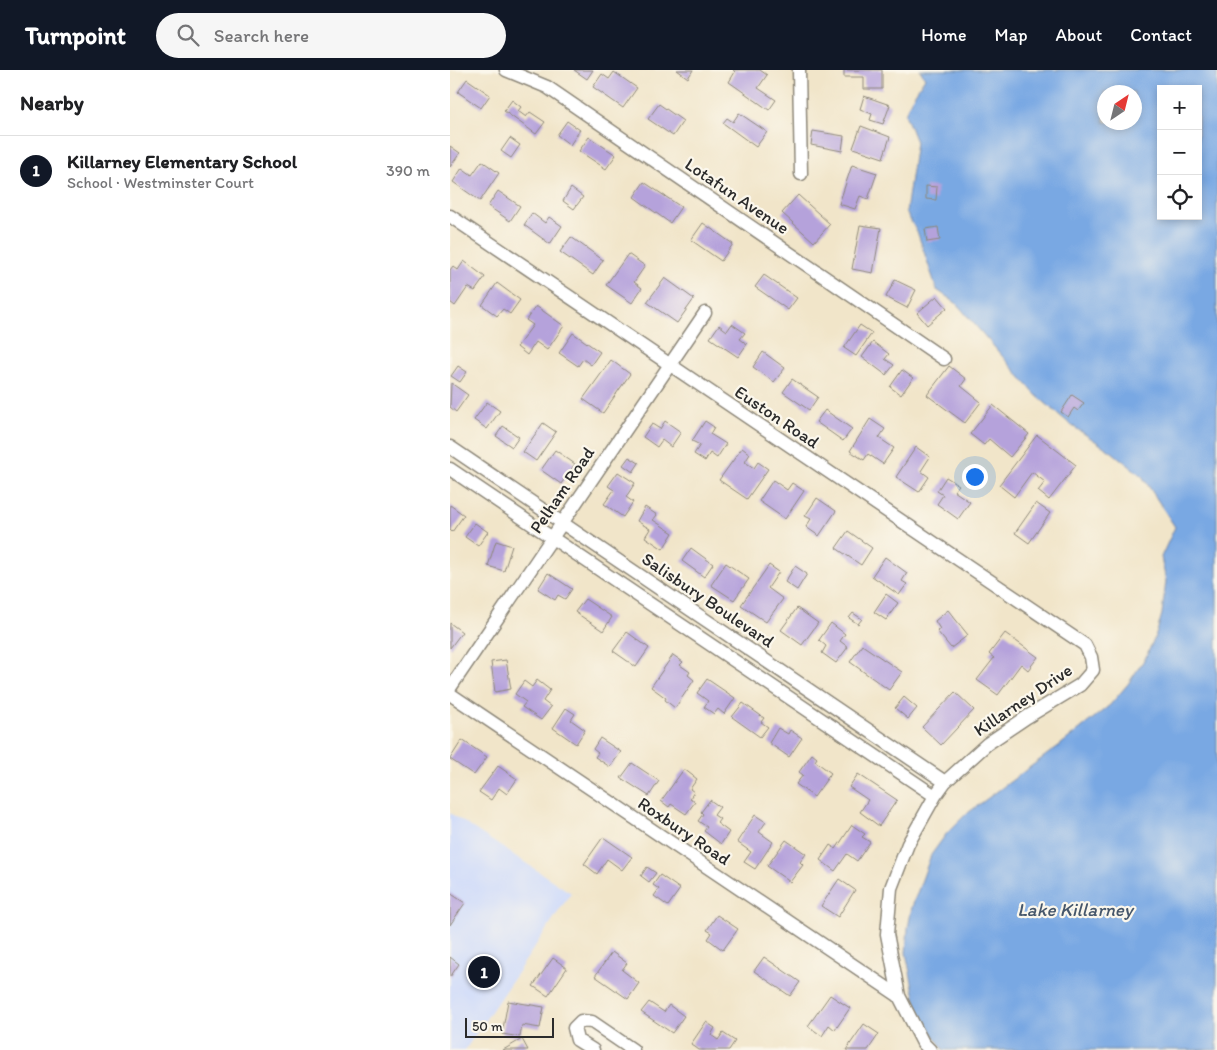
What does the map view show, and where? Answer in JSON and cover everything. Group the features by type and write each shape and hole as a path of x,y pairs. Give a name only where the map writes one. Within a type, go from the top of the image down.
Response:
{"street":[{"name":"Lotafun Avenue","path":"506,70 547,87 944,359"},
{"path":"799,70 801,174"},
{"name":"Euston Road","path":"450,216 1085,645"},
{"name":"Pelham Road","path":"450,688 705,313"},
{"name":"Salisbury Boulevard","path":"450,447 945,782"},
{"name":"Salisbury Boulevard","path":"450,469 935,796"},
{"name":"Killarney Drive","path":"923,1048 899,996 887,934 891,888 908,844 945,782 987,744 1080,685 1093,670 1091,657 1085,645"},
{"name":"Roxbury Road","path":"450,694 899,996"},
{"path":"593,1050 577,1040 574,1028 581,1021 592,1022 633,1050"}],"shaded area":[{"path":"450,813 571,893 465,1050 450,1050"}],"water":[{"name":"Lake Killarney","path":"920,70 1217,70 1217,1050 944,1050 926,1025 917,1007 906,953 908,928 912,907 931,855 947,833 965,815 1060,745 1110,705 1128,684 1146,657 1157,632 1162,614 1166,581 1161,557 1175,527 1142,476 1112,452 1071,425 1036,395 956,303 937,290 918,234 906,212 916,142 905,114 911,100 925,78"}],"building":[{"path":"574,70 593,70 587,79"},
{"path":"677,70 693,70 688,78"},
{"path":"733,70 760,70 767,75 758,88 776,100 769,110 729,82 735,72"},
{"path":"844,70 882,70 882,89 864,89 864,77 844,77"},
{"path":"614,72 637,88 623,108 593,87 602,74 609,79"},
{"path":"467,79 490,95 481,108 458,92"},
{"path":"864,96 890,105 883,124 870,120 872,114 860,109"},
{"path":"512,100 521,107 518,111 526,117 530,112 545,122 536,134 504,111"},
{"path":"659,104 683,121 673,136 648,119"},
{"path":"739,113 767,132 756,147 723,123 727,118 733,122"},
{"path":"567,121 580,130 570,145 557,135"},
{"path":"861,126 890,137 883,158 853,148"},
{"path":"813,131 844,136 842,151 811,145"},
{"path":"589,137 616,155 606,169 579,151"},
{"path":"510,138 520,145 511,158 501,151"},
{"path":"450,146 460,153 450,167"},
{"path":"482,161 499,173 480,201 453,182 462,168 472,175"},
{"path":"852,165 877,173 868,199 860,196 855,209 839,204"},
{"path":"644,182 681,207 670,223 634,197"},
{"path":"926,186 937,187 936,200 926,199"},
{"path":"571,188 583,197 574,209 563,201"},
{"path":"498,191 520,206 510,221 488,206"},
{"path":"798,195 830,224 814,242 782,213"},
{"path":"532,213 545,223 549,217 562,226 550,244 524,225"},
{"path":"703,223 733,244 721,261 691,240"},
{"path":"860,225 881,228 873,273 852,269"},
{"path":"938,227 940,240 927,242 925,229"},
{"path":"571,237 603,260 593,275 560,252"},
{"path":"628,254 645,266 634,282 642,288 632,303 606,285"},
{"path":"464,261 485,277 475,291 468,287 455,306 450,302 450,270 453,266 458,270"},
{"path":"764,275 797,298 788,310 755,287"},
{"path":"665,278 694,299 677,323 647,302"},
{"path":"895,280 916,290 907,308 886,297"},
{"path":"497,283 520,300 510,314 503,309 497,316 482,305"},
{"path":"937,296 947,308 927,325 917,313"},
{"path":"536,306 564,326 547,350 536,342 527,355 517,347 533,325 526,320"},
{"path":"732,324 745,333 740,339 747,344 738,357 710,338 719,325 727,331"},
{"path":"860,325 872,333 856,356 844,348"},
{"path":"573,333 600,352 591,365 583,359 578,366 559,353"},
{"path":"873,342 889,354 885,359 894,365 886,375 862,357"},
{"path":"763,352 785,368 774,382 753,367"},
{"path":"611,360 630,374 603,413 583,399"},
{"path":"458,366 467,372 460,382 451,376"},
{"path":"949,366 966,379 961,386 981,402 965,423 927,395"},
{"path":"902,370 913,378 901,395 890,387"},
{"path":"792,379 818,397 809,410 783,392"},
{"path":"451,383 468,395 456,412 450,407"},
{"path":"1072,395 1084,403 1078,411 1074,408 1068,417 1061,412"},
{"path":"487,402 500,411 487,429 474,420"},
{"path":"993,405 1029,434 1010,457 989,439 984,445 970,434"},
{"path":"825,410 852,429 843,441 816,422"},
{"path":"870,419 885,429 879,438 894,448 883,464 868,454 864,460 850,451"},
{"path":"665,421 681,432 671,447 662,440 657,447 643,437 652,424 660,429"},
{"path":"705,421 714,427 710,434 726,444 717,458 710,453 705,461 694,454 700,445 692,441"},
{"path":"543,423 556,432 536,461 523,452"},
{"path":"503,426 519,437 512,447 496,436"},
{"path":"1037,435 1076,465 1049,500 1038,491 1045,482 1032,472 1014,497 999,485"},
{"path":"916,447 930,457 921,471 929,477 919,492 896,477"},
{"path":"742,448 750,454 745,462 754,468 758,462 768,469 747,499 719,480"},
{"path":"555,450 575,464 561,484 541,470"},
{"path":"629,457 639,463 633,472 623,465"},
{"path":"618,472 635,483 626,497 633,502 623,517 604,504 614,490 608,486"},
{"path":"946,477 959,485 954,491 970,502 958,519 937,504 943,495 937,491"},
{"path":"773,480 787,490 792,483 804,491 785,519 759,501"},
{"path":"817,498 836,511 819,536 806,527 811,519 805,516"},
{"path":"1036,503 1050,513 1029,543 1015,533"},
{"path":"450,505 464,515 452,532 450,530"},
{"path":"645,507 657,515 653,520 673,533 663,549 645,537 650,529 637,521"},
{"path":"475,523 488,532 478,546 465,537"},
{"path":"848,531 872,548 861,565 836,548"},
{"path":"496,541 512,546 504,571 488,566"},
{"path":"691,548 713,564 704,577 682,561"},
{"path":"885,557 907,573 902,581 907,584 899,595 872,576"},
{"path":"726,563 749,579 734,600 711,585"},
{"path":"769,565 779,572 768,588 783,599 766,622 741,605"},
{"path":"795,566 807,574 797,590 785,582"},
{"path":"548,573 572,589 565,599 558,595 555,600 538,589"},
{"path":"886,594 898,603 886,620 874,612"},
{"path":"585,599 612,617 603,631 575,612"},
{"path":"797,608 818,623 802,645 781,630"},
{"path":"948,610 968,635 951,648 937,631 940,629 935,621"},
{"path":"853,613 862,619 858,624 849,618"},
{"path":"450,623 462,632 450,648"},
{"path":"831,623 845,634 840,641 848,647 836,663 822,653 826,646 819,640"},
{"path":"627,632 649,648 636,667 613,651"},
{"path":"1005,633 1038,657 1028,670 1021,664 998,695 977,680 994,658 989,654"},
{"path":"862,645 902,672 889,690 850,662"},
{"path":"673,655 683,662 680,665 690,672 688,675 694,680 675,708 665,700 666,698 651,687"},
{"path":"506,660 511,689 495,692 491,662"},
{"path":"707,679 735,698 724,714 718,709 714,714 704,707 708,701 697,693"},
{"path":"537,680 550,690 543,701 551,707 541,720 522,707 526,702 515,694 524,681 532,687"},
{"path":"955,692 974,710 941,745 922,727"},
{"path":"904,697 917,708 908,719 895,708"},
{"path":"743,703 764,718 761,722 768,727 760,737 732,717"},
{"path":"566,708 575,714 571,720 585,730 576,744 553,728"},
{"path":"778,728 788,734 790,730 802,738 789,757 769,743"},
{"path":"600,738 621,752 610,767 595,757 598,753 593,749"},
{"path":"462,740 487,757 474,775 450,759"},
{"path":"812,754 817,758 815,761 831,773 814,797 796,784 803,775 799,772"},
{"path":"632,763 659,781 649,796 621,778"},
{"path":"498,766 517,779 507,794 499,788 491,800 479,792"},
{"path":"684,769 697,779 690,789 694,792 690,798 695,802 686,814 671,804 669,807 661,801"},
{"path":"858,774 897,800 879,826 860,812 868,800 849,787"},
{"path":"710,800 720,807 714,815 720,819 717,823 729,832 721,844 704,831 707,827 698,821 703,814 701,812"},
{"path":"755,815 766,822 759,832 773,842 755,869 744,862 751,852 737,842"},
{"path":"852,825 865,834 862,837 870,842 857,861 847,854 835,871 820,860 830,845 836,849"},
{"path":"603,837 632,857 622,870 607,859 597,874 584,864"},
{"path":"786,840 806,854 800,862 803,865 790,882 767,866"},
{"path":"647,867 656,873 649,882 641,876"},
{"path":"660,875 680,889 668,906 654,896 659,889 653,885"},
{"path":"839,879 855,890 838,917 821,906"},
{"path":"450,893 465,903 450,925"},
{"path":"717,915 738,929 723,950 708,939 712,933 707,930"},
{"path":"612,952 627,963 622,970 639,983 628,999 595,976"},
{"path":"450,957 459,964 450,977"},
{"path":"764,957 800,982 790,996 754,971"},
{"path":"553,958 567,968 548,996 533,986"},
{"path":"830,995 850,1008 835,1030 829,1025 822,1036 808,1026"},
{"path":"508,1001 544,1007 540,1028 522,1025 520,1037 502,1034"},
{"path":"649,1002 664,1012 669,1005 684,1016 672,1033 641,1012"},
{"path":"706,1022 715,1028 711,1035 718,1040 723,1033 735,1041 729,1050 699,1050 691,1044"},
{"path":"864,1024 879,1034 868,1050 846,1050"},
{"path":"522,1039 528,1050 503,1050"}],"place":[{"name":"Killarney Elementary School","path":"484,972"}]}
